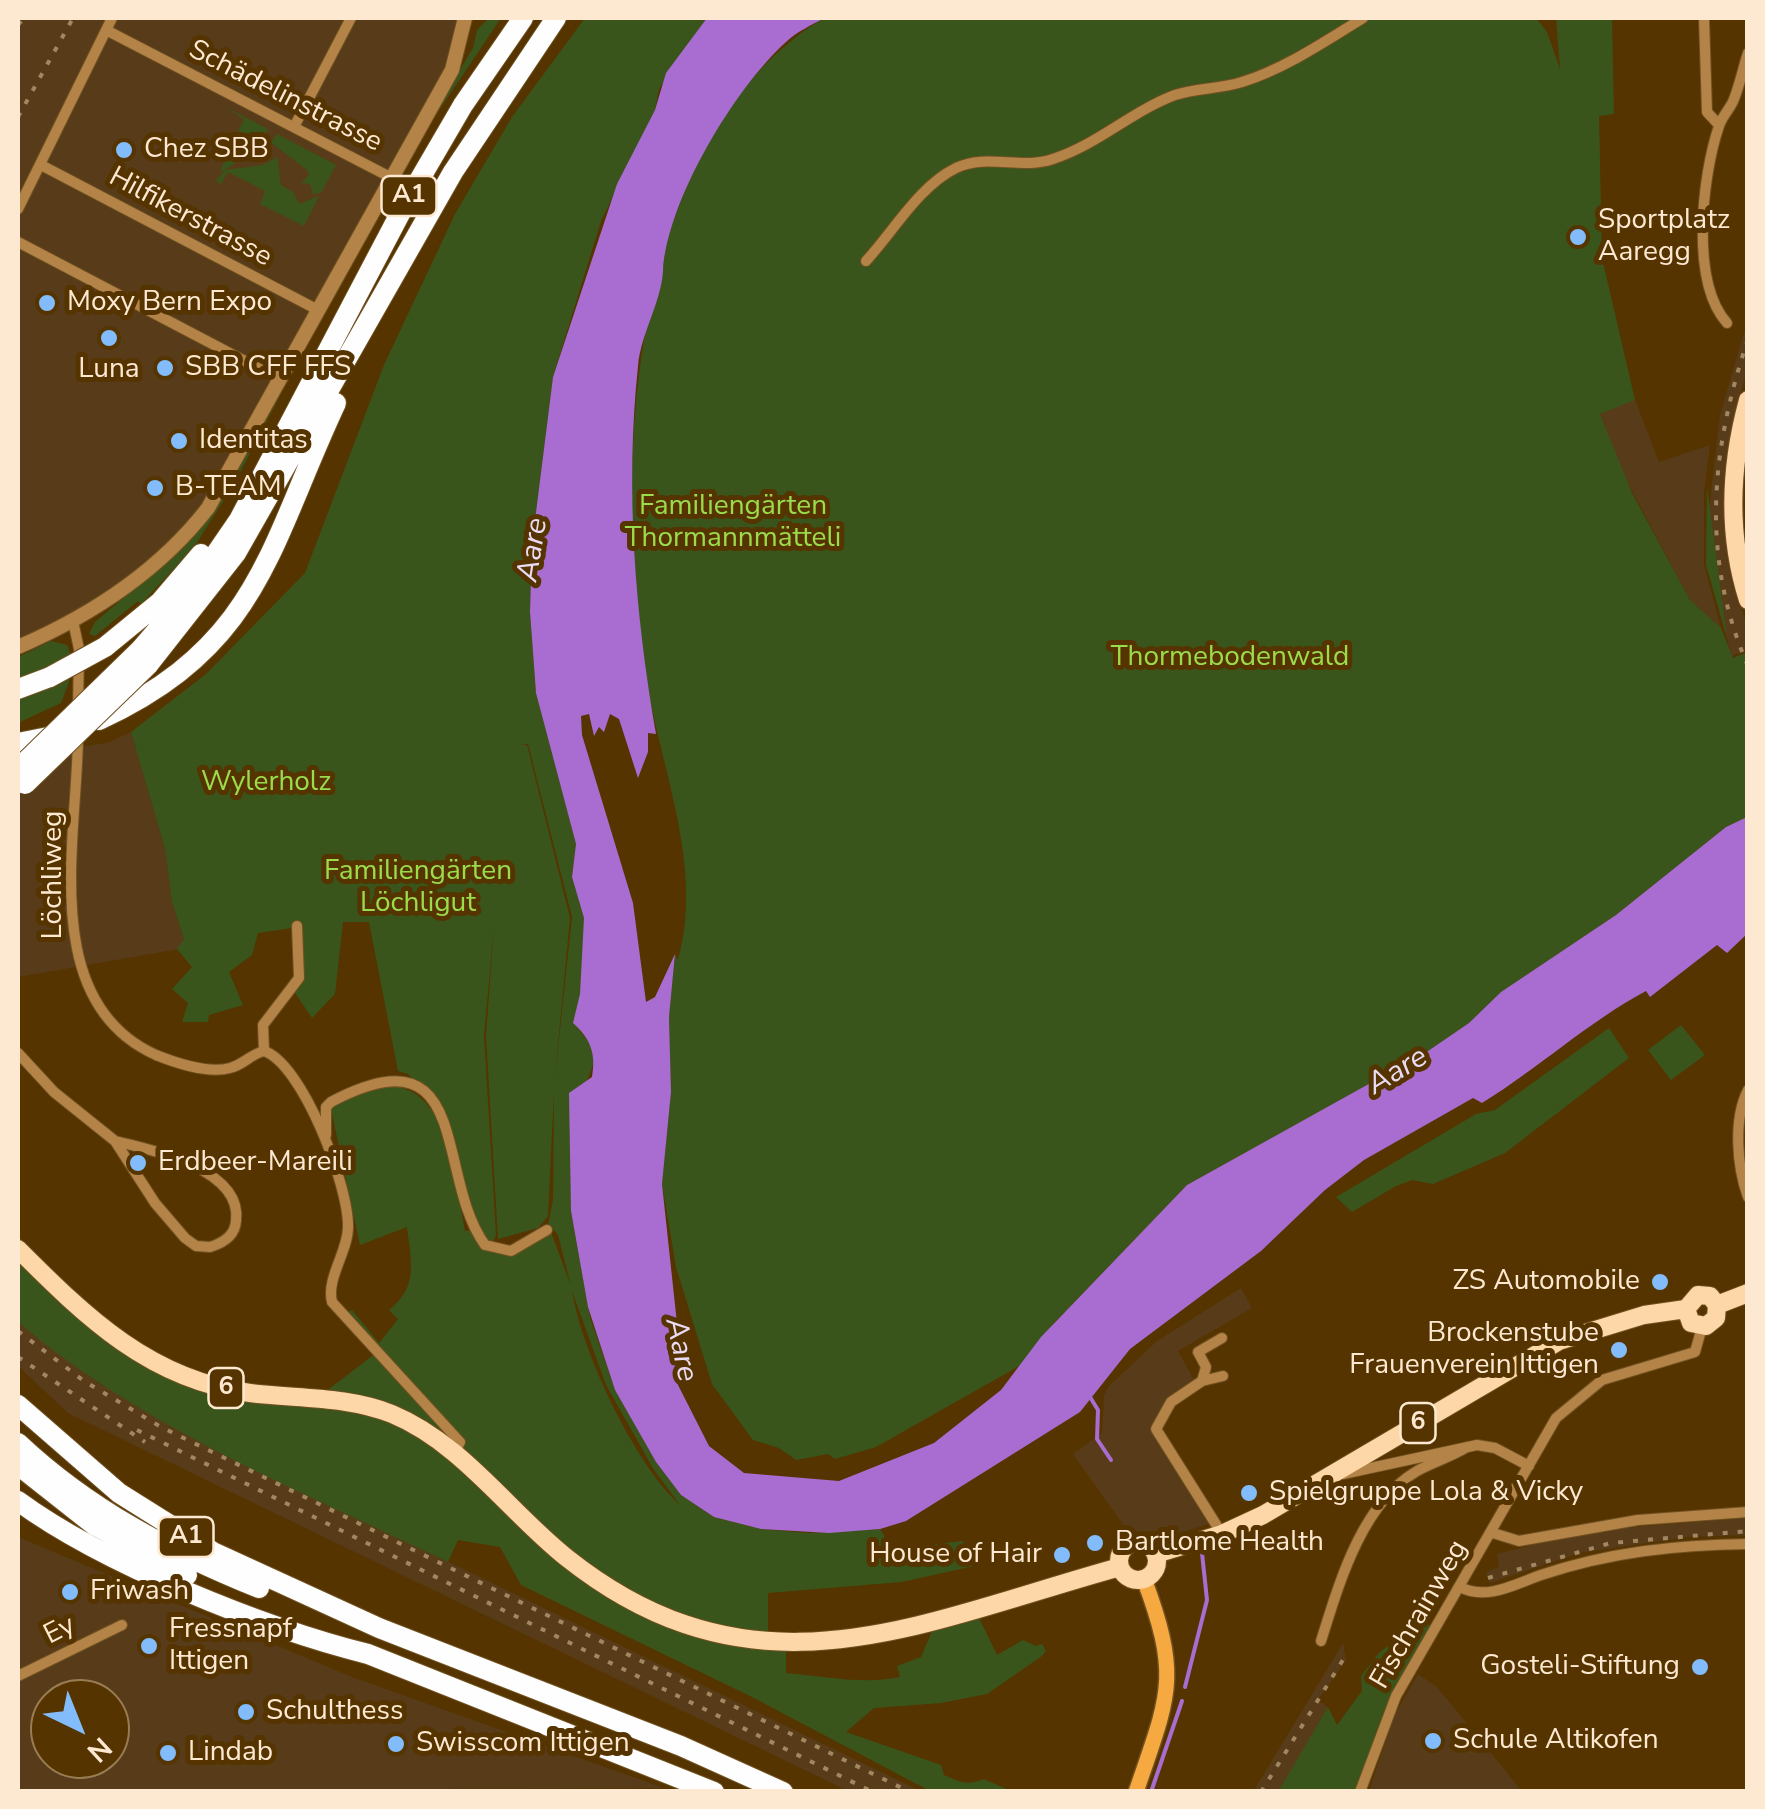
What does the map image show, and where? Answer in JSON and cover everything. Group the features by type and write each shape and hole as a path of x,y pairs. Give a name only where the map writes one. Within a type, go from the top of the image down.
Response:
{"highway":[{"name":"A1","path":"144,658 224,544 284,441 309,384 424,170 523,18"},
{"name":"A1","path":"20,778 144,658 236,553 468,146 556,18"},
{"path":"18,742 58,735 99,720 180,673 241,608 271,559 370,323"},
{"path":"18,689 50,677 104,647 150,611 196,561 309,384"},
{"name":"A1","path":"18,1405 93,1473 165,1524 225,1558 379,1628 681,1746 783,1792"},
{"path":"18,1442 81,1496 153,1540 339,1619 379,1628"},
{"path":"18,1465 71,1508 145,1555 332,1633 368,1654"},
{"name":"A1","path":"18,1502 73,1536 138,1568 327,1644 368,1654 714,1792"}],"main road":[{"path":"1748,400 1736,453 1733,512 1748,600"},
{"name":"6","path":"18,1248 94,1324 160,1366 227,1388 375,1408 426,1432 593,1578 676,1620 754,1639 812,1643 878,1637 1120,1566"},
{"path":"1717,1304 1748,1293"},
{"path":"1701,1294 1717,1304 1716,1318 1702,1326 1691,1323 1686,1310 1691,1298 1701,1294"},
{"name":"6","path":"1156,1554 1222,1534 1324,1479 1559,1340 1644,1315 1686,1310"},
{"path":"1132,1543 1145,1543 1156,1554 1154,1571 1144,1578 1127,1576 1120,1566 1120,1555 1132,1543"},
{"path":"1136,1792 1166,1706 1170,1678 1164,1638 1144,1578"}],"street":[{"path":"18,209 112,18"},
{"path":"294,127 351,18"},
{"path":"18,647 73,621 144,573 198,522 452,70 465,18"},
{"path":"866,261 925,192 958,167 988,161 1038,164 1056,159 1102,138 1175,95 1224,87 1265,72 1363,18"},
{"path":"1704,18 1707,112 1719,124"},
{"name":"Schädelinstrasse","path":"106,30 390,176"},
{"path":"1727,323 1712,307 1706,280 1704,188 1719,124 1734,102 1748,53"},
{"name":"Hilfikerstrasse","path":"42,165 318,310"},
{"path":"18,242 280,380"},
{"name":"Löchliweg","path":"73,621 79,663 73,931 87,988 120,1033 169,1060 224,1069 264,1051"},
{"path":"297,926 299,978 262,1025 264,1051 279,1062 326,1136"},
{"path":"18,1053 54,1092 115,1141 155,1203 188,1241 210,1247 230,1237 236,1220 234,1207 210,1176 180,1158 115,1141"},
{"path":"454,1454 460,1442 330,1297 348,1227 326,1136 326,1107 389,1080 404,1080 426,1094 443,1117 465,1201 486,1245 511,1252 547,1230"},
{"path":"1748,1090 1739,1120 1740,1170 1748,1197"},
{"name":"Fischrainweg","path":"1360,1792 1396,1696 1556,1418 1582,1392 1626,1369 1695,1352 1702,1326"},
{"path":"1202,1381 1206,1367 1198,1352 1222,1338"},
{"path":"1222,1534 1156,1429 1166,1406 1202,1381 1223,1376"},
{"path":"1324,1479 1467,1447 1492,1446 1529,1466"},
{"path":"1322,1642 1339,1586 1383,1502 1416,1472 1467,1447"},
{"path":"1493,1533 1519,1540 1638,1520 1748,1512"},
{"path":"1460,1587 1482,1594 1584,1561 1646,1548 1748,1544"},
{"name":"Ey","path":"18,1676 122,1625"}],"shaded area":[{"path":"18,18 465,18 463,40 208,501 134,575 75,615 18,643"},
{"path":"1747,322 1747,369 1731,432 1725,507 1730,568 1746,623 1748,650 1732,656 1719,611 1708,518 1720,415"},
{"path":"1635,400 1659,462 1710,445 1704,491 1704,565 1721,628 1690,600 1622,472 1600,413"},
{"path":"131,732 165,849 172,902 184,939 179,949 18,977 18,756 107,743"},
{"path":"1241,1288 1252,1308 1178,1351 1199,1389 1171,1405 1153,1429 1209,1524 1157,1540 1146,1533 1129,1533 1073,1454 1102,1433 1104,1395 1109,1386 1157,1341"},
{"path":"18,1322 97,1382 235,1458 920,1791 848,1791 68,1413 18,1366"},
{"path":"1747,1518 1747,1535 1688,1537 1579,1553 1490,1583 1486,1572 1499,1567 1497,1554 1532,1545 1610,1529"},
{"path":"18,1537 352,1677 664,1788 18,1791"},
{"path":"1343,1643 1346,1660 1318,1700 1328,1707 1284,1784 1278,1791 1253,1792"},
{"name":"Schule Altikofen","path":"1418,1674 1437,1687 1522,1791 1369,1791 1394,1716"}],"green space":[{"path":"489,18 501,18 407,158 473,48 477,30"},
{"path":"585,18 707,18 659,89 655,110 601,221 553,377 532,544 530,612 536,693 576,844 572,877 584,918 585,945 579,1029 591,1045 594,1062 571,1125 571,1211 590,1317 615,1390 656,1462 681,1495 714,1517 761,1529 809,1533 880,1529 892,1549 963,1541 974,1566 902,1582 768,1593 768,1640 625,1596 442,1442 341,1400 329,1389 376,1353 343,1314 352,1310 379,1343 398,1319 389,1310 405,1292 411,1273 407,1227 360,1245 331,1109 345,1099 373,1089 398,1087 417,1095 432,1111 443,1132 465,1231 475,1230 443,1117 408,1074 398,1071 369,922 343,922 335,994 312,1018 295,993 301,980 299,927 258,933 252,955 229,972 243,1005 209,1015 208,1022 182,1022 188,1003 172,989 192,967 177,949 184,939 172,902 165,849 131,732 206,674 305,573 384,365 455,214 512,117","holes":["528,744 572,917 554,1086 570,918 527,745 519,745","494,926 486,1036 498,1239 538,1228 548,1216 554,1091 553,1200 547,1230 558,1235 571,1286 551,1232 503,1253 490,1248 496,1235 484,1036","572,1291 606,1385 654,1470 680,1505 645,1462 628,1435 598,1374"]},
{"name":"Thormebodenwald","path":"824,18 1536,18 1547,32 1560,69 1556,18 1612,18 1614,114 1599,116 1602,258 1635,400 1600,414 1632,493 1690,600 1721,628 1733,658 1747,652 1747,817 1726,827 1616,915 1501,992 1469,1023 1428,1051 1187,1185 1054,1323 1021,1365 876,1447 835,1459 828,1454 796,1460 779,1448 753,1440 712,1384 676,1267 662,1184 671,1092 669,1017 675,954 678,960 685,924 686,888 677,816 645,671 635,590 632,501 636,407 649,313 673,223 709,141 759,71"},
{"path":"223,106 268,129 264,137 272,141 277,134 336,165 321,193 313,194 310,184 301,183 309,175 307,170 266,139 242,142 234,164 219,173 244,119"},
{"path":"277,157 281,185 293,192 299,204 319,196 304,226 260,204 265,191 228,172 221,184 216,181 225,170 263,165"},
{"path":"332,296 233,486 194,547 141,604 138,601 95,636 89,634 95,622 184,547 211,516"},
{"path":"1707,487 1727,638 1706,565"},
{"path":"51,641 67,645 71,660 61,703 18,723 18,657"},
{"path":"1681,1025 1705,1055 1671,1080 1648,1050"},
{"path":"1609,1028 1629,1058 1505,1153 1433,1184 1412,1180 1396,1186 1352,1212 1336,1197 1476,1114 1495,1110"},
{"path":"18,1258 93,1331 150,1370 178,1381 340,1406 396,1422 438,1448 590,1583 786,1649 786,1673 857,1680 900,1677 897,1666 921,1657 932,1631 979,1618 997,1655 1023,1640 1036,1646 1042,1644 1046,1651 1042,1656 987,1694 941,1703 874,1708 846,1732 941,1765 944,1775 954,1780 968,1783 983,1779 1012,1791 930,1791 752,1697 521,1585 500,1547 458,1540 448,1562 170,1426 66,1360 18,1322"},
{"path":"1416,1623 1437,1626 1396,1696 1360,1791 1278,1792 1328,1707 1337,1725 1362,1691 1361,1676 1379,1653"}],"water":[{"name":"Aare","path":"707,18 824,18 790,38 745,88 706,148 667,243 659,295 640,354 634,412 634,551 642,643 656,734 648,733 648,752 638,778 619,719 610,714 604,732 599,727 594,736 589,714 581,716 582,735 633,903 646,1002 655,997 675,954 669,1017 671,1092 662,1184 679,1342 678,1385 709,1446 744,1473 839,1481 934,1443 1001,1390 1041,1337 1187,1185 1428,1051 1469,1023 1501,992 1616,915 1726,827 1747,817 1747,934 1727,953 1717,945 1650,997 1646,991 1625,1003 1482,1103 1473,1098 1364,1160 1325,1190 1261,1251 1130,1349 1080,1412 906,1521 880,1529 829,1533 761,1529 714,1517 681,1495 656,1462 615,1390 588,1307 571,1211 569,1093 592,1077 593,1061 588,1041 573,1023 580,994 584,918 572,877 576,844 536,693 530,612 532,544 553,377 617,184 655,110 666,73"}],"waterway":[{"path":"1090,1397 1098,1410 1097,1439 1111,1460"},
{"path":"1185,1687 1207,1600 1202,1553"},
{"path":"1151,1792 1182,1701"}],"railway":[{"path":"18,25 24,18"},
{"path":"18,117 73,18"},
{"path":"1748,339 1726,421 1716,503 1723,584 1748,666"},
{"path":"18,1331 84,1381 161,1427 910,1792"},
{"path":"18,1357 145,1442"},
{"path":"137,1430 873,1792"},
{"path":"1488,1578 1611,1543 1748,1531"},
{"path":"1261,1792 1346,1655"}],"place":[{"name":"Chez SBB","path":"124,150"},
{"name":"Sportplatz Aaregg","path":"1578,237"},
{"name":"Moxy Bern Expo","path":"47,303"},
{"name":"Luna","path":"109,338"},
{"name":"SBB CFF FFS","path":"165,368"},
{"name":"Identitas","path":"179,441"},
{"name":"B-TEAM","path":"155,488"},
{"name":"Erdbeer-Mareili","path":"138,1163"},
{"name":"ZS Automobile","path":"1660,1282"},
{"name":"Brockenstube Frauenverein Ittigen","path":"1619,1350"},
{"name":"Spielgruppe Lola & Vicky","path":"1249,1493"},
{"name":"Bartlome Health","path":"1095,1543"},
{"name":"House of Hair","path":"1062,1555"},
{"name":"Friwash","path":"70,1592"},
{"name":"Fressnapf Ittigen","path":"149,1646"},
{"name":"Gosteli-Stiftung","path":"1700,1667"},
{"name":"Schulthess","path":"246,1712"},
{"name":"Schule Altikofen","path":"1433,1741"},
{"name":"Swisscom Ittigen","path":"396,1744"},
{"name":"Lindab","path":"168,1753"}],"park label":[{"name":"Familiengärten Thormannmätteli","path":"733,523"},
{"name":"Wylerholz","path":"266,783"},
{"name":"Familiengärten Löchligut","path":"418,888"}]}
